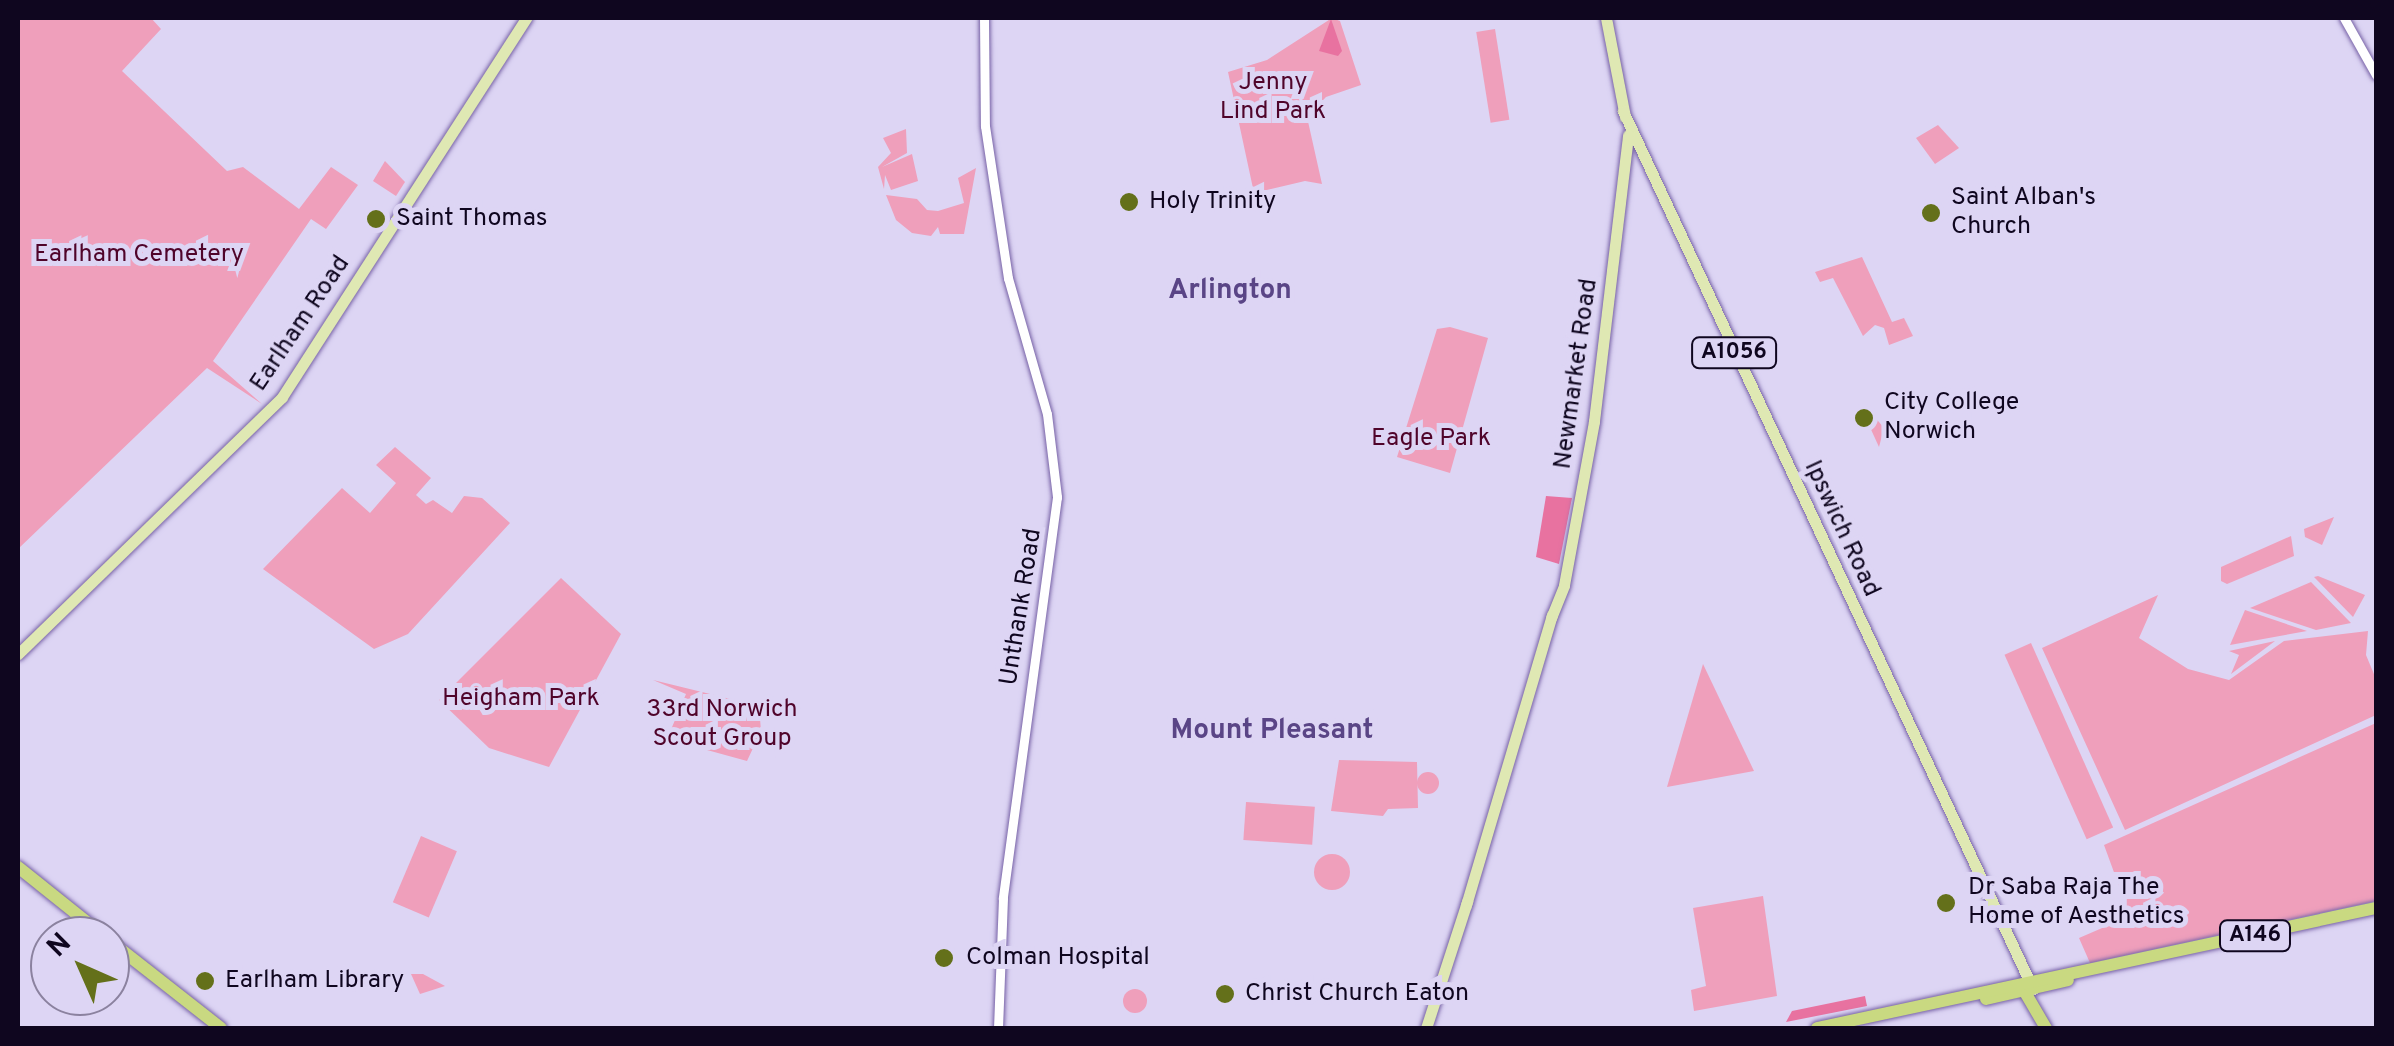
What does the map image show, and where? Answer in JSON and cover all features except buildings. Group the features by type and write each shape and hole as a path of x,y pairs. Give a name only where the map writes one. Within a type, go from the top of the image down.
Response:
{"highway":[{"path":"18,867 79,916"},
{"name":"A146","path":"2028,989 2089,970 2376,908"},
{"path":"130,957 221,1028"},
{"path":"1817,1028 2028,989"},
{"name":"Ipswich Road","path":"2028,989 2048,1028"}],"main road":[{"name":"Earlham Road","path":"18,654 282,398 526,18"},
{"name":"A1056","path":"1606,18 1628,137"},
{"name":"Newmarket Road","path":"1427,1028 1565,572 1594,421 1628,137"},
{"name":"Ipswich Road","path":"1628,137 2028,989"}],"street":[{"name":"Unthank Road","path":"984,18 985,126 1008,278 1047,414 1057,496 1002,898 998,1028"},
{"path":"2344,18 2376,75"}],"green space":[{"name":"Earlham Cemetery","path":"18,18 151,18 161,29 122,71 227,171 243,167 299,209 331,167 358,185 326,229 311,219 213,361 262,404 207,368 18,549"},
{"name":"Jenny Lind Park","path":"1332,18 1340,21 1361,85 1326,97 1307,117 1322,184 1305,181 1254,193 1228,72 1267,60"},
{"path":"1495,29 1509,120 1491,123 1476,32"},
{"path":"1938,125 1959,148 1935,164 1916,138"},
{"path":"906,129 907,153 882,167 912,154 918,181 891,190 885,175 884,189 878,167 891,153 883,138"},
{"path":"385,161 405,182 396,196 373,181"},
{"path":"976,168 964,234 940,234 938,227 931,236 912,233 896,220 886,195 917,199 927,210 938,211 964,203 958,178"},
{"path":"1862,257 1892,322 1904,318 1913,336 1889,345 1884,328 1875,325 1863,336 1833,278 1820,282 1815,272"},
{"name":"Eagle Park","path":"1450,327 1488,338 1450,473 1397,457 1437,329"},
{"path":"1868,409 1884,428 1879,447 1863,412"},
{"path":"395,447 431,478 416,495 426,504 433,500 452,513 464,496 482,498 510,523 408,634 374,649 263,569 342,488 370,513 396,483 376,465"},
{"path":"2334,517 2322,545 2305,537 2304,529"},
{"path":"2291,536 2294,556 2227,584 2221,581 2221,567"},
{"path":"2314,577 2365,595 2353,617"},
{"name":"Heigham Park","path":"561,578 621,634 549,767 489,748 439,700"},
{"path":"2311,582 2351,623 2316,630 2250,608"},
{"path":"2158,595 2139,638 2188,669 2229,680 2284,641 2368,631 2366,655 2376,679 2376,715 2125,830 2042,648"},
{"path":"2245,610 2307,631 2230,645"},
{"path":"2275,641 2231,674 2239,655 2229,651"},
{"path":"2031,643 2113,828 2087,839 2005,655"},
{"path":"1703,664 1754,771 1667,787"},
{"name":"33rd Norwich Scout Group","path":"653,680 759,706 761,731 747,761 667,739 686,694"},
{"path":"2376,723 2376,901 2090,963 2079,938 2130,916 2104,845"},
{"path":"1339,760 1417,762 1418,808 1388,809 1383,816 1331,811"},
{"path":"1424,772 1432,772 1439,783 1432,794 1424,794 1417,787 1417,779"},
{"path":"1246,802 1315,807 1312,845 1243,840"},
{"path":"421,836 457,851 429,918 393,902"},
{"path":"1332,854 1345,859 1350,872 1345,885 1332,890 1319,885 1314,872 1319,859"},
{"path":"1763,896 1777,996 1694,1011 1691,990 1706,986 1693,908"},
{"path":"411,974 423,974 445,986 420,994"},
{"path":"1135,989 1144,992 1144,1010 1135,1013 1126,1010 1123,1001 1126,992"}],"shaded area":[{"path":"1331,19 1342,51 1338,56 1319,51"},
{"path":"1546,496 1572,498 1559,564 1536,557"},
{"path":"1865,996 1867,1006 1786,1022 1792,1011"}],"place":[{"name":"Holy Trinity","path":"1129,202"},
{"name":"Saint Alban's Church","path":"1931,213"},
{"name":"Saint Thomas","path":"376,219"},
{"name":"City College Norwich","path":"1864,418"},
{"name":"Dr Saba Raja The Home of Aesthetics","path":"1946,903"},
{"name":"Colman Hospital","path":"944,958"},
{"name":"Earlham Library","path":"205,981"},
{"name":"Christ Church Eaton","path":"1225,994"}],"district":[{"name":"Arlington","path":"1230,291"},
{"name":"Mount Pleasant","path":"1272,731"}]}
